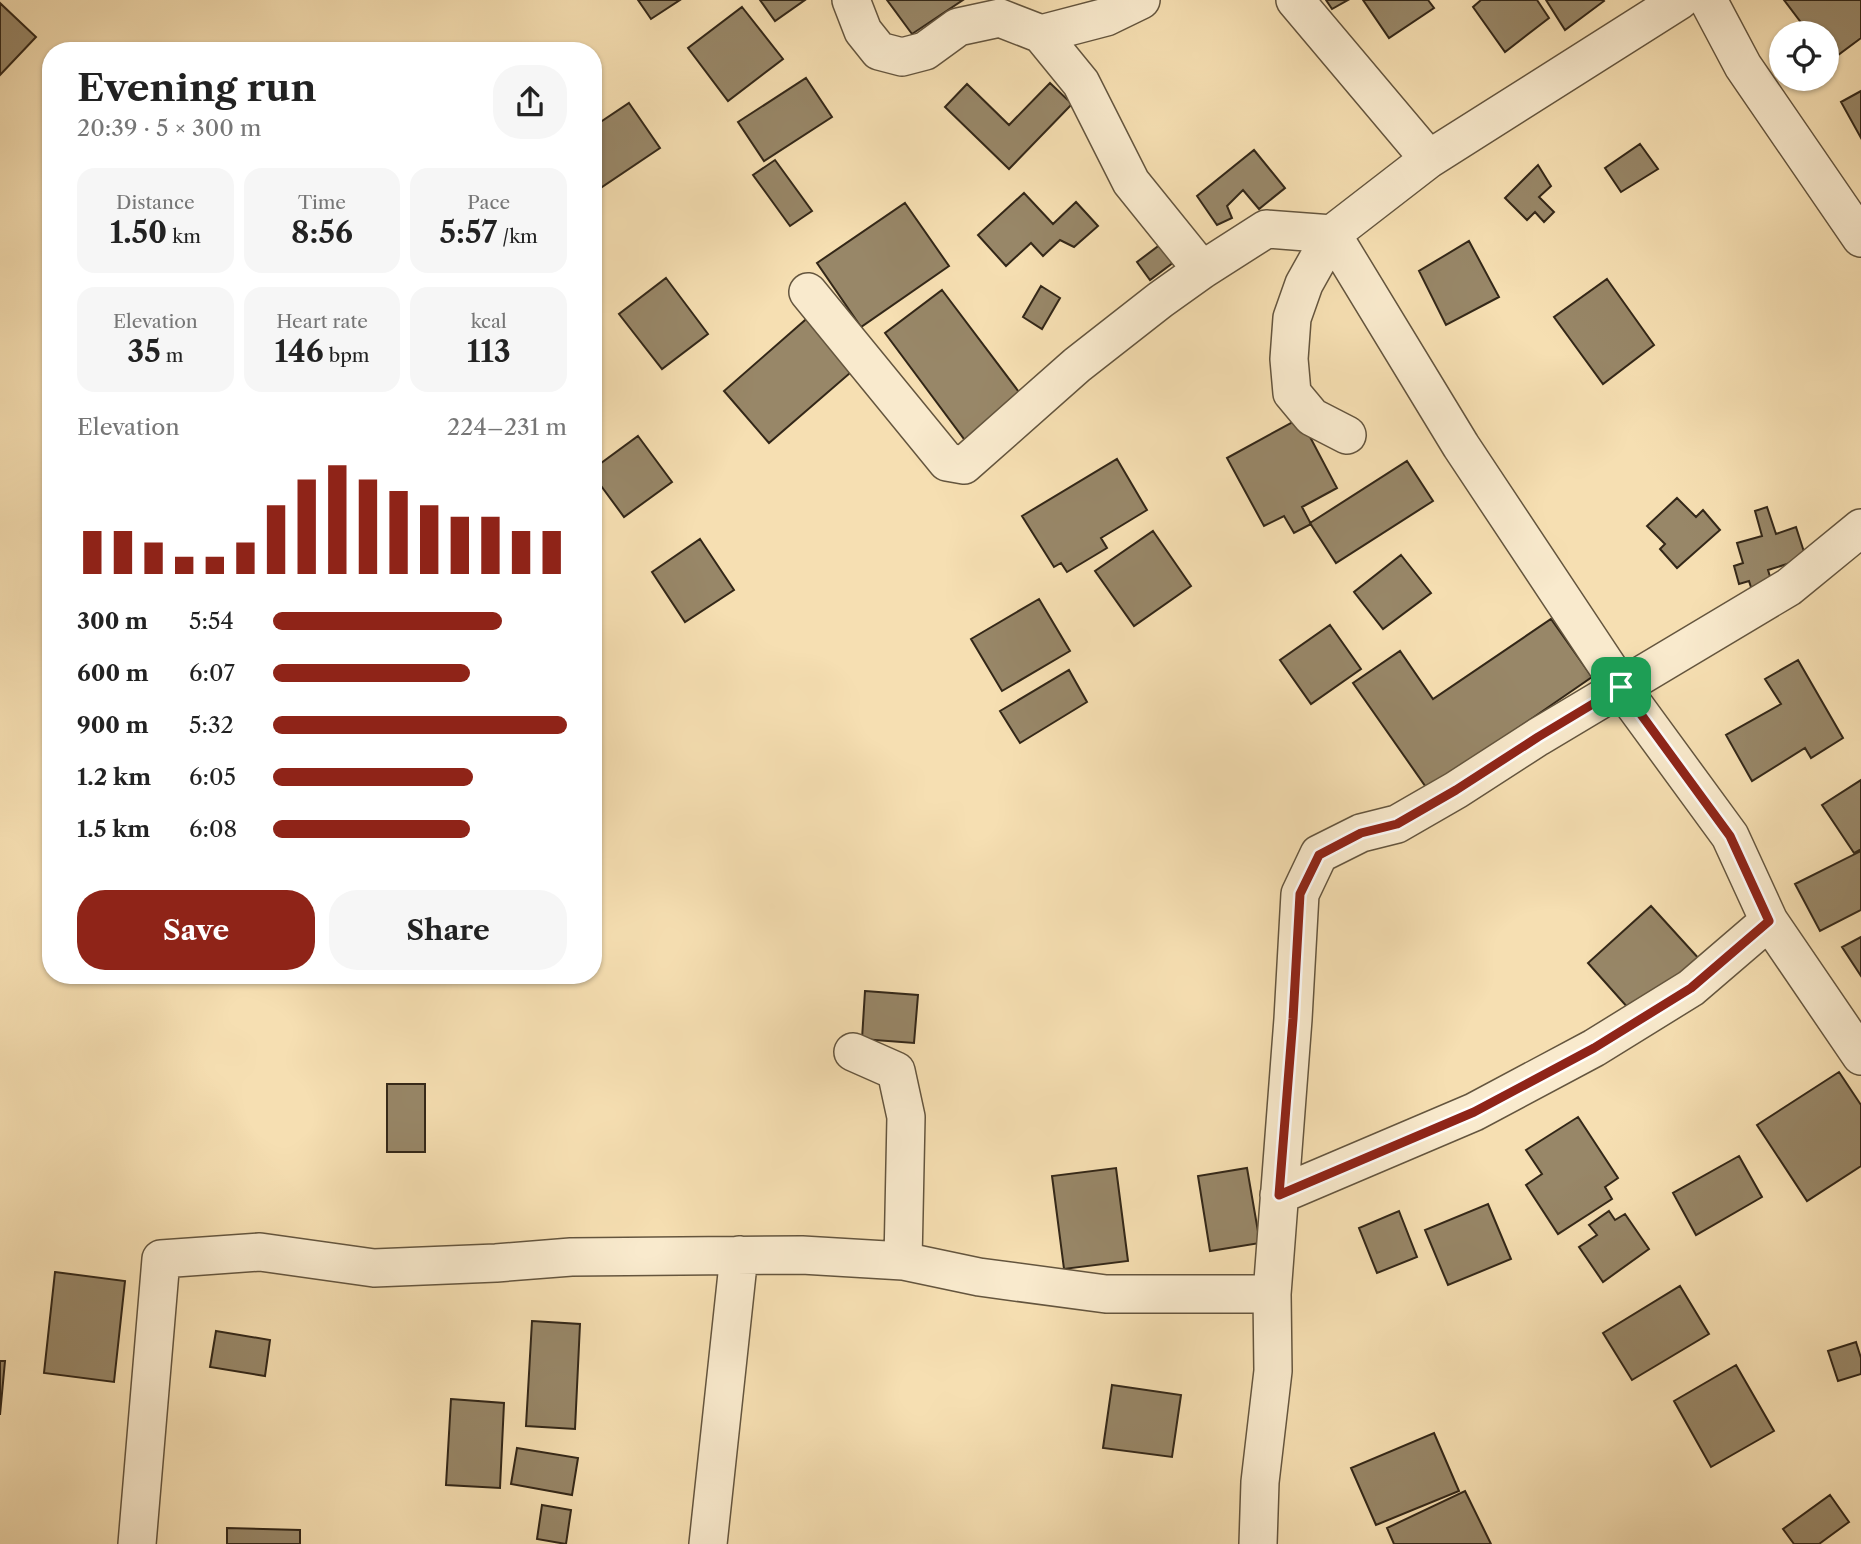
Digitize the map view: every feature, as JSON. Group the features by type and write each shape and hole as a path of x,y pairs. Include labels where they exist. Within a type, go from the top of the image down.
{"street":[{"path":"851,0 863,31 879,51 902,57 925,51 958,27 1000,19 1041,34 1081,83 1131,181 1202,270"},
{"path":"1041,34 1106,17 1141,0"},
{"path":"1295,0 1429,159"},
{"path":"1347,435 1312,417 1292,393 1289,359 1292,318 1304,284 1332,234 1429,159 1679,0"},
{"path":"1709,0 1743,65 1861,238"},
{"path":"808,292 947,462 964,466 1077,365 1160,300 1265,229 1332,234"},
{"path":"1332,234 1461,446 1621,687 1730,836 1769,921 1861,1056"},
{"path":"1258,1544 1260,1482 1273,1371 1272,1294 1300,894 1319,855 1361,833 1397,824 1456,790 1538,737 1789,587 1861,528"},
{"path":"1279,1195 1474,1112 1594,1048 1691,988 1769,921"},
{"path":"853,1052 896,1071 906,1117 903,1261"},
{"path":"136,1544 161,1259 260,1251 374,1268 571,1257 802,1255 903,1261 979,1277 1105,1294 1272,1294"},
{"path":"708,1544 739,1255"}],"building":[{"path":"638,0 680,0 651,19"},
{"path":"760,0 805,0 775,21"},
{"path":"887,0 963,0 912,34"},
{"path":"1326,0 1348,0 1332,9"},
{"path":"1363,0 1428,0 1434,8 1389,38"},
{"path":"1481,0 1537,0 1549,18 1505,52 1473,7"},
{"path":"1546,0 1603,0 1604,1 1565,30"},
{"path":"1784,0 1861,0 1861,38 1839,54 1839,21 1800,21"},
{"path":"0,3 36,37 0,75"},
{"path":"742,7 783,59 728,101 688,48"},
{"path":"806,78 832,117 764,161 738,122"},
{"path":"1050,83 1072,104 1009,169 945,107 967,84 1009,125"},
{"path":"1861,91 1861,138 1841,102"},
{"path":"629,103 660,148 602,187 602,121"},
{"path":"1640,144 1658,169 1621,192 1605,168"},
{"path":"1254,150 1285,188 1259,209 1243,190 1227,206 1232,218 1217,225 1197,196"},
{"path":"775,160 812,211 790,226 753,175"},
{"path":"1538,165 1551,186 1539,197 1554,212 1544,222 1535,212 1527,220 1505,198"},
{"path":"1024,193 1053,224 1076,202 1098,226 1074,247 1060,240 1043,256 1031,243 1006,266 978,235"},
{"path":"905,203 949,266 861,327 817,263"},
{"path":"1469,241 1499,297 1446,325 1419,271"},
{"path":"1161,244 1174,262 1150,280 1137,262"},
{"path":"666,278 708,334 662,369 619,314"},
{"path":"1607,279 1654,345 1603,384 1554,317"},
{"path":"1041,286 1060,298 1042,329 1023,317"},
{"path":"942,290 1028,404 970,447 885,333"},
{"path":"812,314 857,367 769,443 724,391"},
{"path":"1300,418 1337,488 1302,507 1311,524 1294,533 1284,516 1264,526 1227,458"},
{"path":"638,436 672,482 624,517 602,487 602,462"},
{"path":"1117,459 1147,510 1101,538 1107,548 1067,572 1061,563 1054,567 1022,516"},
{"path":"1407,461 1433,501 1336,563 1310,523"},
{"path":"1677,498 1696,517 1703,510 1720,530 1677,568 1660,549 1665,544 1647,526"},
{"path":"1767,507 1776,534 1796,527 1806,558 1768,570 1775,593 1755,600 1749,581 1739,584 1734,566 1743,563 1737,543 1762,536 1755,511"},
{"path":"1153,531 1191,586 1134,626 1095,571"},
{"path":"700,539 734,590 685,622 652,572"},
{"path":"1401,555 1431,593 1383,629 1354,592"},
{"path":"1039,599 1070,651 1002,691 971,639"},
{"path":"1551,619 1592,677 1428,790 1353,683 1400,651 1433,699"},
{"path":"1330,625 1361,669 1311,704 1280,660"},
{"path":"1798,660 1843,738 1811,758 1805,748 1752,781 1726,735 1781,704 1765,679"},
{"path":"1069,670 1087,702 1020,743 1000,711"},
{"path":"1861,780 1861,849 1854,853 1822,805"},
{"path":"1861,851 1861,910 1820,931 1795,884"},
{"path":"1651,906 1701,961 1637,1018 1588,963"},
{"path":"1861,937 1861,976 1842,947"},
{"path":"865,991 918,995 914,1043 862,1039"},
{"path":"1839,1072 1861,1105 1861,1166 1807,1201 1757,1125"},
{"path":"387,1084 425,1084 425,1152 387,1152"},
{"path":"1578,1117 1618,1178 1605,1187 1612,1199 1558,1234 1526,1185 1542,1174 1526,1150"},
{"path":"1739,1156 1762,1197 1696,1235 1673,1193"},
{"path":"1116,1168 1128,1261 1064,1269 1052,1176"},
{"path":"1247,1168 1260,1243 1210,1251 1198,1176"},
{"path":"1488,1204 1511,1259 1448,1285 1425,1230"},
{"path":"1399,1211 1417,1257 1377,1273 1359,1228"},
{"path":"1609,1211 1615,1220 1625,1214 1649,1249 1603,1282 1579,1247 1597,1235 1589,1225"},
{"path":"55,1272 125,1281 114,1382 44,1373"},
{"path":"1680,1286 1709,1334 1632,1380 1603,1333"},
{"path":"532,1321 580,1324 575,1429 526,1426"},
{"path":"216,1331 270,1340 265,1376 210,1367"},
{"path":"1856,1342 1861,1358 1861,1374 1838,1381 1828,1351"},
{"path":"0,1361 5,1361 0,1415"},
{"path":"1736,1365 1774,1431 1711,1467 1674,1401"},
{"path":"1112,1385 1181,1395 1172,1457 1103,1448"},
{"path":"451,1399 504,1403 500,1488 446,1485"},
{"path":"1434,1433 1459,1491 1376,1525 1351,1468"},
{"path":"517,1448 578,1458 572,1495 511,1484"},
{"path":"1465,1491 1491,1544 1394,1544 1387,1528"},
{"path":"1830,1495 1849,1522 1819,1544 1794,1544 1783,1529"},
{"path":"542,1505 571,1510 566,1544 537,1539"},
{"path":"227,1528 300,1530 300,1544 227,1544"}],"route":[{"path":"1621,687 1730,836 1769,921 1691,988 1594,1048 1474,1112 1279,1195 1300,894 1319,855 1361,833 1397,824 1621,687"}]}
